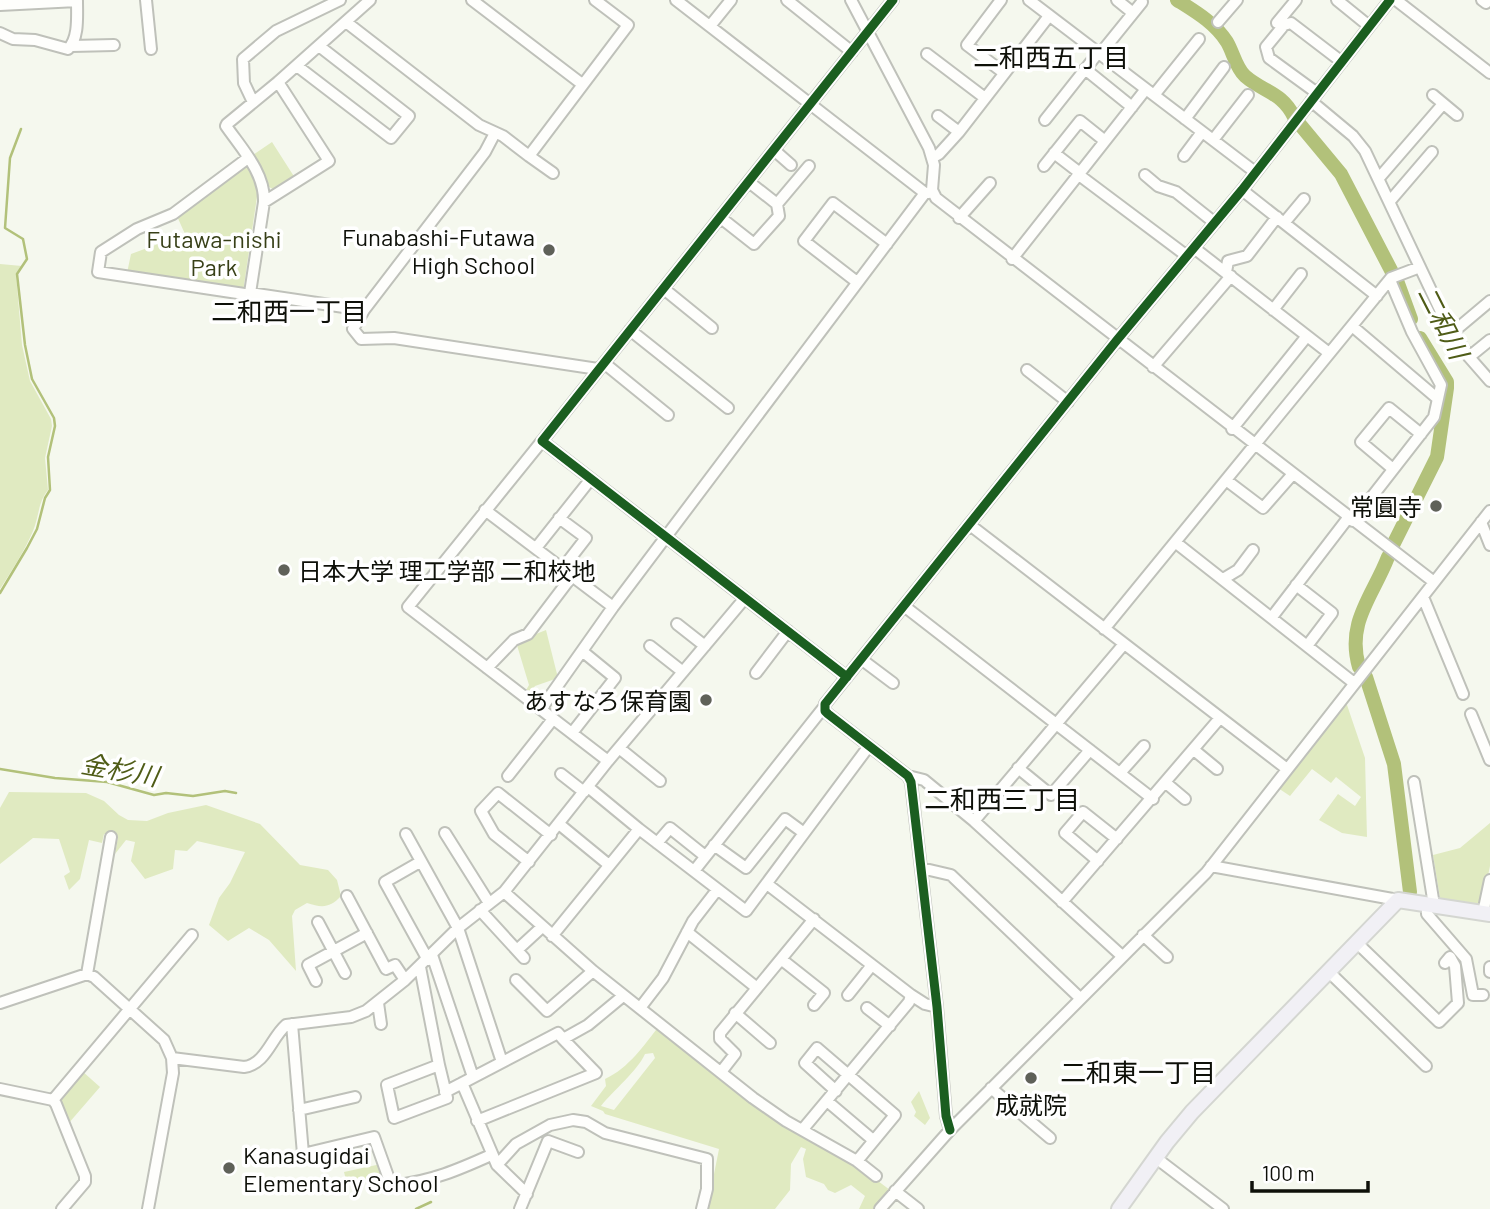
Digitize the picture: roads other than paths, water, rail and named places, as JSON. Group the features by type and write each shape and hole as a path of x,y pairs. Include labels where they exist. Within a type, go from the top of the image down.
{"main road":[{"path":"1119,1209 1192,1112 1398,900 1487,914"}],"street":[{"path":"146,0 151,50"},
{"path":"253,102 244,83 243,59 276,32 340,0"},
{"path":"251,295 249,289 264,202 262,181 226,126 370,0"},
{"path":"472,0 582,84"},
{"path":"529,156 628,25 595,0"},
{"path":"676,0 1434,582"},
{"path":"710,26 731,0"},
{"path":"787,0 852,52"},
{"path":"541,709 613,607 857,282 929,193 932,158 929,148 851,0"},
{"path":"608,761 408,607 722,218 893,0"},
{"path":"1001,0 967,46 1004,73"},
{"path":"1028,0 1255,172"},
{"path":"1117,0 1133,13"},
{"path":"1218,22 1237,0"},
{"path":"1277,23 1296,0"},
{"path":"1337,0 1369,26"},
{"path":"694,871 1117,340 1242,190 1390,0"},
{"path":"1396,0 1490,73"},
{"path":"1482,0 1486,3 1488,0"},
{"path":"0,5 77,1 76,30 72,46"},
{"path":"1045,120 1142,2"},
{"path":"932,158 959,132 1049,16"},
{"path":"346,22 479,125 495,132 553,173"},
{"path":"1342,62 1291,23 1284,25 1266,47 1269,58 1353,136 1379,178 1437,307 1469,357 1490,381"},
{"path":"0,33 13,39 35,40 62,49 72,46 114,45"},
{"path":"1013,259 1132,107 1150,92 1199,39"},
{"path":"297,66 391,138 409,116 319,46"},
{"path":"926,54 985,98"},
{"path":"1185,119 1224,67"},
{"path":"1085,69 1132,107"},
{"path":"264,202 329,162 278,82"},
{"path":"1213,140 1248,95"},
{"path":"1433,95 1457,115"},
{"path":"1379,178 1443,104"},
{"path":"938,116 959,132"},
{"path":"1044,166 1080,121 1105,141"},
{"path":"495,132 485,152 364,310 353,329 361,339 394,338 601,366 668,415"},
{"path":"1184,156 1202,132"},
{"path":"774,150 792,165"},
{"path":"1390,201 1432,152"},
{"path":"1054,153 1079,174 1191,252 1228,274 1329,354"},
{"path":"248,158 173,214 137,229 101,251 98,272 364,310"},
{"path":"777,204 809,166"},
{"path":"1145,175 1158,186 1176,192 1215,223"},
{"path":"722,218 754,244 779,216 777,204 749,182"},
{"path":"959,218 990,183"},
{"path":"1242,190 1377,296"},
{"path":"1153,367 1228,274 1228,261 1247,256 1304,199"},
{"path":"857,282 804,241 834,203 887,244"},
{"path":"1104,629 1377,296 1393,278 1420,267"},
{"path":"1273,310 1301,274"},
{"path":"1272,617 1434,417 1441,385 1412,332 1393,278"},
{"path":"664,289 712,328"},
{"path":"1452,333 1490,301"},
{"path":"1352,327 1438,399"},
{"path":"630,330 728,408"},
{"path":"1232,429 1307,336"},
{"path":"1469,357 1490,340"},
{"path":"1027,370 1068,402"},
{"path":"1393,469 1361,442 1389,408 1421,434"},
{"path":"542,441 847,677"},
{"path":"1226,480 1264,508 1292,475"},
{"path":"536,548 590,480"},
{"path":"485,510 613,607"},
{"path":"880,1209 950,1129 1211,866 1490,511"},
{"path":"487,668 514,640 528,634 586,538 559,518"},
{"path":"1481,522 1490,545"},
{"path":"970,525 1287,769"},
{"path":"1175,542 1354,683"},
{"path":"1223,579 1238,570 1253,550"},
{"path":"1296,585 1332,613 1307,646"},
{"path":"1423,597 1463,694"},
{"path":"172,1058 253,1066 283,1027 351,1017 378,1003 458,928 504,892 608,761 745,598"},
{"path":"904,606 1153,799"},
{"path":"677,624 705,646"},
{"path":"756,673 788,631"},
{"path":"974,821 1124,644"},
{"path":"650,646 683,673"},
{"path":"572,733 615,678 582,651"},
{"path":"861,659 893,683"},
{"path":"824,707 828,714 908,776 924,780 974,821 1122,956"},
{"path":"1471,714 1490,760"},
{"path":"1062,902 1220,718"},
{"path":"509,776 553,719"},
{"path":"561,774 639,829 746,911 869,746"},
{"path":"1120,774 1144,746"},
{"path":"619,748 660,781"},
{"path":"1018,768 1051,795 1090,750"},
{"path":"1194,750 1217,769"},
{"path":"908,776 911,782 937,1007 946,1116 950,1129"},
{"path":"1414,782 1431,905 1427,914 1466,959 1473,995 1483,996"},
{"path":"1166,783 1185,799"},
{"path":"529,862 494,834 481,811 498,793 551,835"},
{"path":"1098,861 1065,833 1083,812 1117,839"},
{"path":"714,845 746,868 785,819 804,833"},
{"path":"559,824 609,864"},
{"path":"657,843 670,828 705,856"},
{"path":"552,936 639,829"},
{"path":"445,833 484,907 521,954 542,927"},
{"path":"405,834 458,928 502,1062"},
{"path":"87,974 111,837"},
{"path":"420,862 385,882 426,960 468,1080 477,1121 494,1160 527,1194"},
{"path":"1211,866 1398,900"},
{"path":"921,868 951,875 1080,998"},
{"path":"1487,914 1490,880"},
{"path":"767,884 911,995 925,1004 937,1007"},
{"path":"640,1007 663,978 687,932 717,890"},
{"path":"504,892 623,996 753,1098 786,1121 857,1161 876,1176"},
{"path":"347,896 386,969 396,965 405,980"},
{"path":"721,1072 735,1054 719,1037 735,1013 814,919"},
{"path":"318,922 345,973"},
{"path":"687,932 757,988"},
{"path":"316,981 308,965 367,933"},
{"path":"53,1100 192,935"},
{"path":"1143,935 1167,957"},
{"path":"1357,943 1439,1022 1458,1003 1455,966 1450,957 1445,963"},
{"path":"781,959 824,993 814,1005"},
{"path":"426,960 439,1065 447,1098 394,1118 387,1085 439,1065"},
{"path":"848,995 872,965"},
{"path":"1490,967 1490,972"},
{"path":"516,980 547,1012 593,971"},
{"path":"1329,972 1426,1066"},
{"path":"0,1003 87,974 131,1008 164,1040 172,1058 173,1073 148,1209"},
{"path":"803,1129 890,1026 909,1002 911,995"},
{"path":"563,1038 587,1025 623,996"},
{"path":"378,1003 382,1024"},
{"path":"867,1008 890,1026"},
{"path":"735,1013 770,1043"},
{"path":"292,1024 303,1154 374,1137 389,1179 395,1185 421,1183 494,1160 513,1145 546,1126 573,1120 586,1122 606,1133 707,1159 707,1189 702,1209"},
{"path":"446,1092 558,1033 596,1073 477,1121"},
{"path":"836,1091 806,1063 817,1048 895,1115 857,1161"},
{"path":"991,1088 1050,1138"},
{"path":"0,1089 53,1100"},
{"path":"299,1110 355,1097"},
{"path":"53,1100 85,1176 85,1182 62,1209"},
{"path":"827,1101 873,1140"},
{"path":"520,1209 548,1141 578,1152"},
{"path":"1156,1157 1223,1209"},
{"path":"895,1191 918,1209"}],"waterway":[{"name":"二和川","path":"1177,0 1217,29 1227,42 1242,73 1284,102 1294,117"},
{"name":"二和川","path":"1297,121 1341,174 1393,274"},
{"path":"0,593 37,529 45,498 50,490 48,457 55,426 54,418 32,379 25,345 17,274 27,259 23,239 5,228 10,158 21,129"},
{"name":"二和川","path":"1396,278 1411,319"},
{"name":"二和川","path":"1393,545 1437,457 1447,388 1447,382 1420,338"},
{"name":"二和川","path":"1359,667 1356,651 1359,623 1388,557"},
{"name":"二和川","path":"1366,677 1394,764 1410,892"},
{"name":"金杉川","path":"0,769 55,778 107,782 154,795 166,793 193,796 225,791 236,793"},
{"path":"416,1209 431,1202"}],"place":[{"name":"Funabashi-Futawa High School","path":"549,250"},
{"name":"常圓寺","path":"1436,506"},
{"name":"日本大学 理工学部 二和校地","path":"284,570"},
{"name":"あすなろ保育園","path":"706,700"},
{"name":"成就院","path":"1031,1078"},
{"name":"Kanasugidai Elementary School","path":"229,1168"}],"district":[{"name":"二和西五丁目","path":"1051,56"},
{"name":"二和西一丁目","path":"289,310"},
{"name":"二和西三丁目","path":"1002,798"},
{"name":"二和東一丁目","path":"1138,1071"}],"park label":[{"name":"Futawa-nishi Park","path":"214,252"}]}
